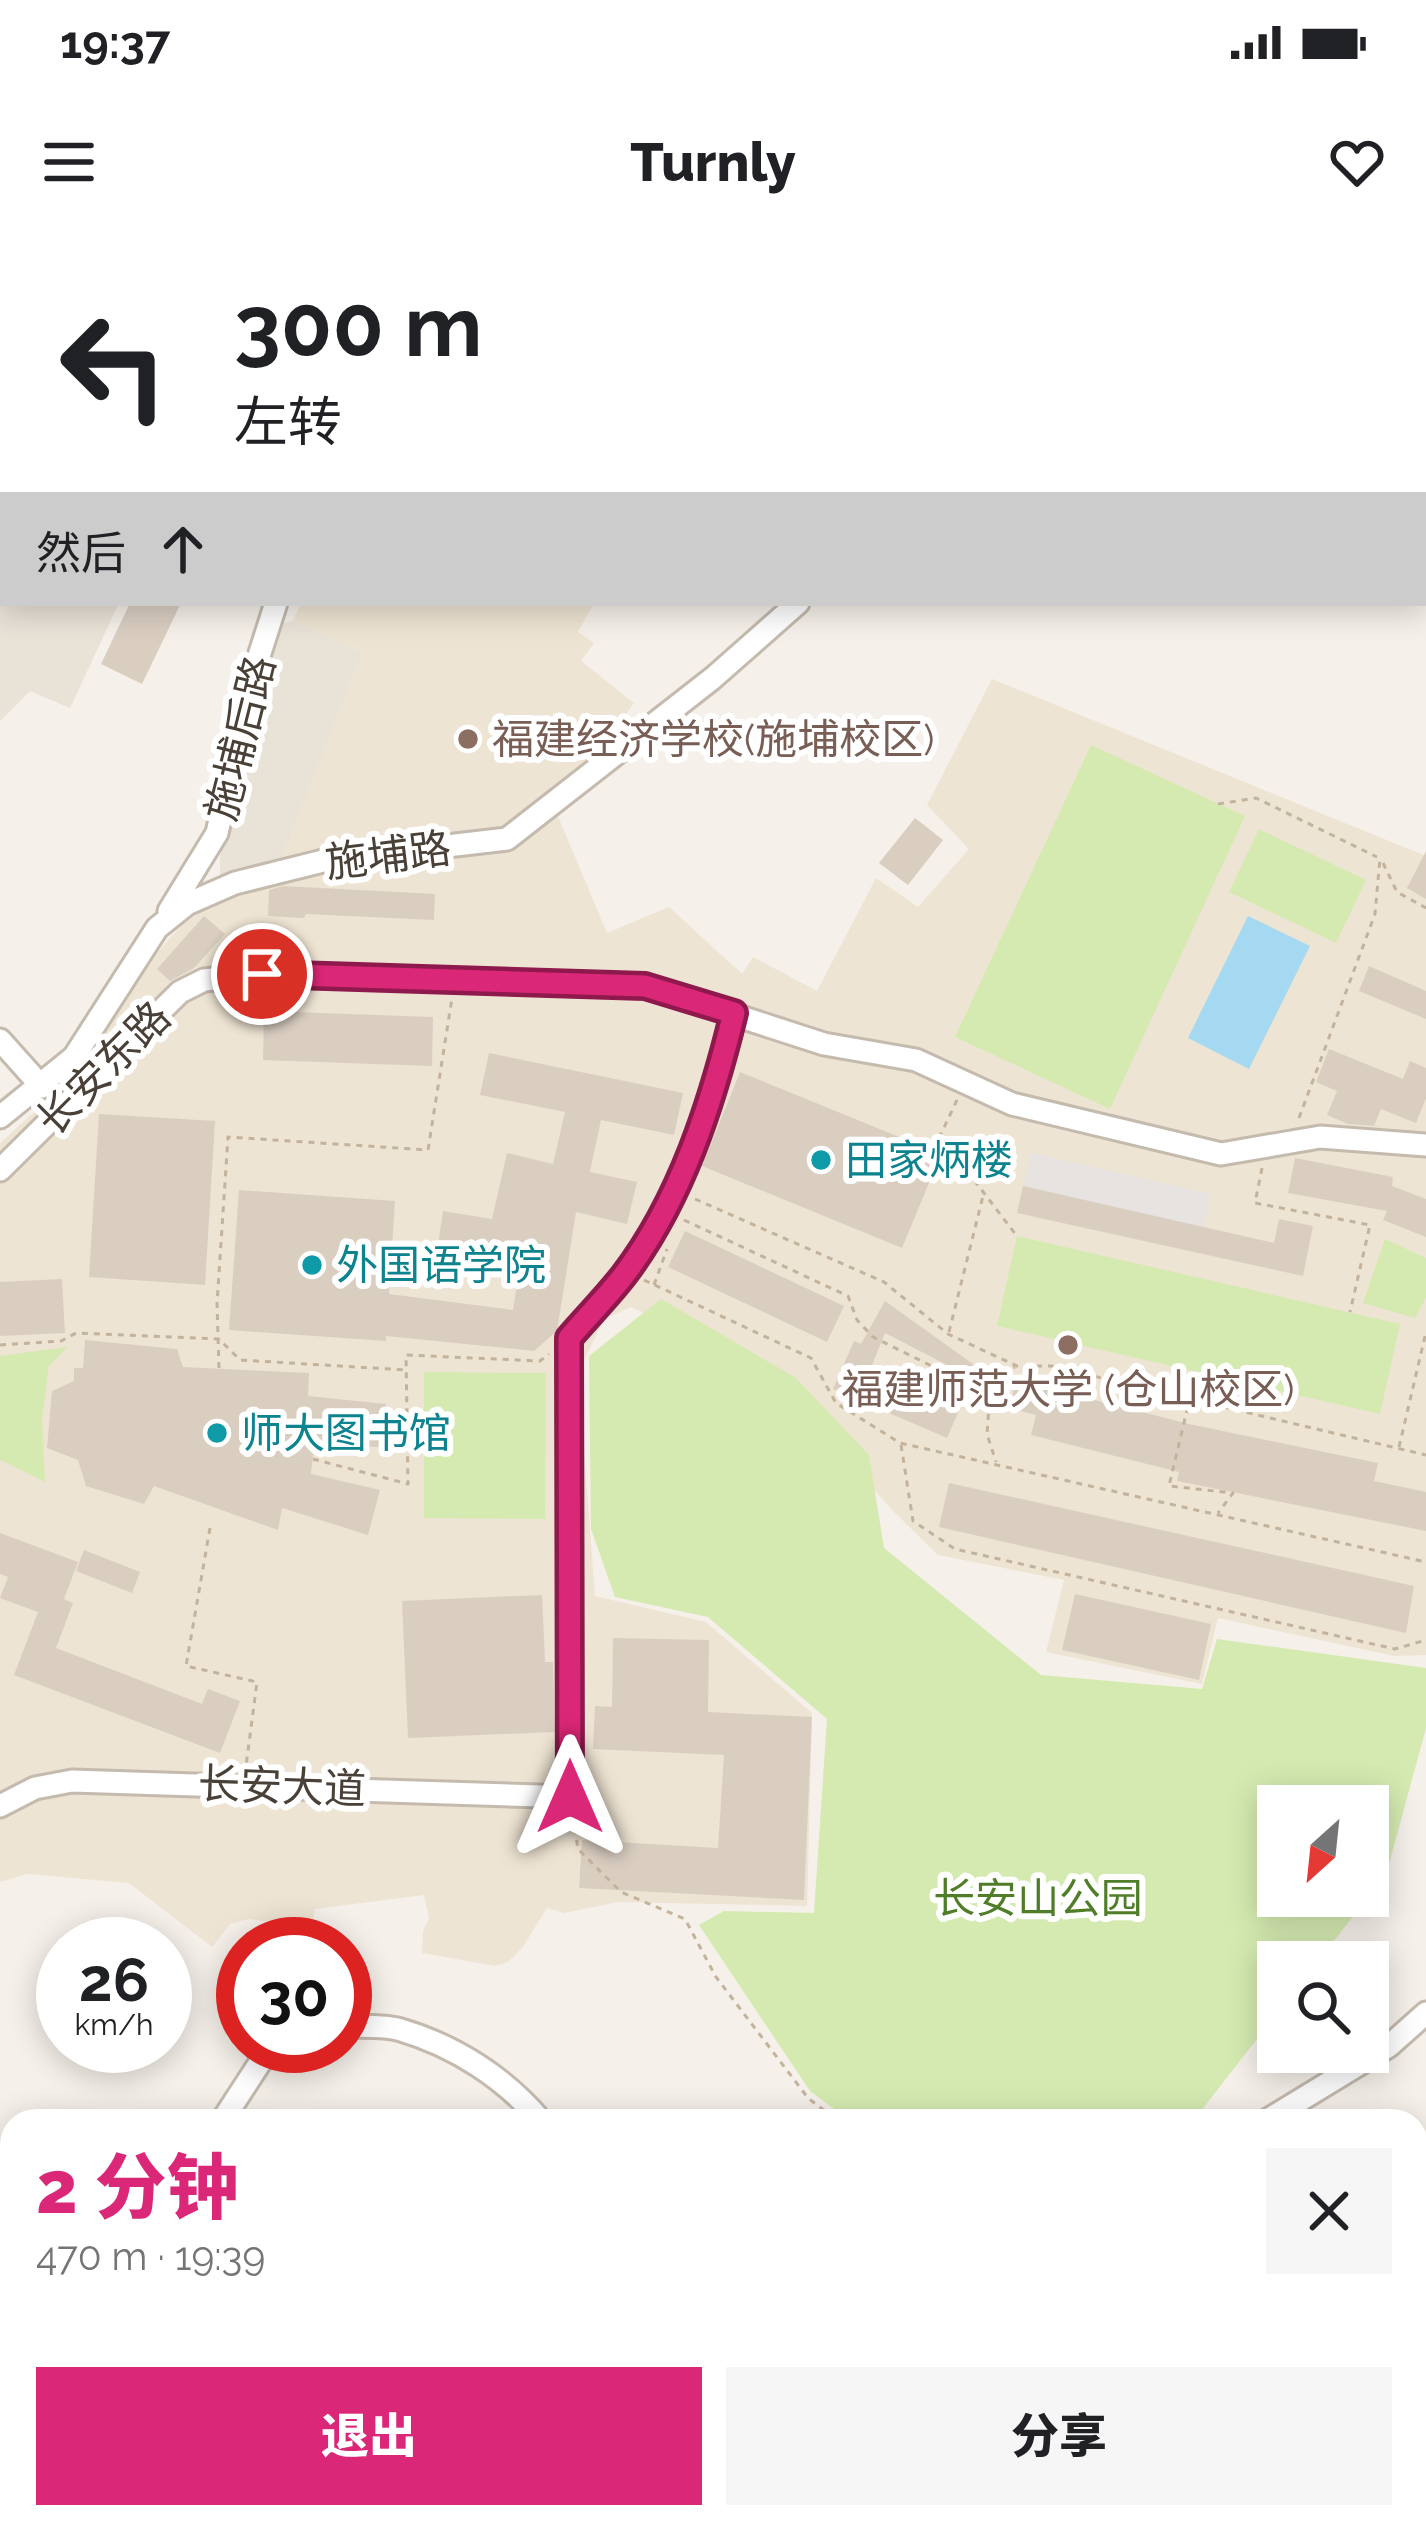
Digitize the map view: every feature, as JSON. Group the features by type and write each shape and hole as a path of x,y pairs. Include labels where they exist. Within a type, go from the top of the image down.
{"street":[{"name":"施埔后路","path":"157,928 218,833 255,664 275,606"},
{"name":"施埔路","path":"0,1117 74,1057 157,928 188,904 248,878 348,856 507,839 713,678 795,606"},
{"name":"长安东路","path":"0,1170 180,992 221,977 262,974 645,986 824,1044 916,1060 1012,1104 1222,1154 1320,1137 1426,1145"},
{"path":"570,1797 569,1338 626,1273 675,1190 721,1064 734,1013"},
{"path":"0,1040 42,1087"},
{"name":"长安大道","path":"0,1806 35,1788 72,1781 570,1797"},
{"path":"1286,2109 1389,2046 1426,2013"},
{"path":"372,2028 398,2029 469,2058 531,2109"},
{"path":"230,2109 254,2073"}],"path":[{"path":"1218,804 1256,798 1380,858 1397,892 1426,908"},
{"path":"1289,1144 1376,914 1380,858"},
{"path":"219,1368 217,1304 228,1137 428,1150 455,978"},
{"path":"965,1082 940,1136 1017,1236"},
{"path":"1265,1149 1255,1203 1370,1225 1350,1312"},
{"path":"675,1190 884,1282 948,1334 1017,1366"},
{"path":"948,1334 984,1195"},
{"path":"679,1217 848,1296 857,1320 873,1337 968,1384 1017,1366 1051,1366 1426,1456"},
{"path":"654,1285 670,1240"},
{"path":"626,1273 811,1358 836,1403 900,1443 1426,1562"},
{"path":"1398,1449 1426,1332"},
{"path":"0,1345 61,1341 76,1333 219,1340 240,1360 406,1370"},
{"path":"313,1459 408,1484 406,1355 540,1361 569,1338"},
{"path":"1196,1372 1169,1486 1233,1493 1217,1514"},
{"path":"991,1376 987,1434 996,1462"},
{"path":"900,1443 913,1521 955,1549 1395,1648 1426,1640"},
{"path":"210,1528 186,1666 257,1682 243,1784"},
{"path":"570,1797 578,1849 621,1892 685,1919 716,1977 808,2098 822,2109"}],"shaded area":[{"path":"0,606 118,606 70,708 30,691 0,721"},
{"name":"福建经济学校(施埔校区)","path":"300,606 592,606 578,632 594,643 581,661 634,703 582,775 513,832 278,867 362,652 293,621"},
{"path":"293,621 363,652 278,867 220,876 220,849 255,742 247,730 260,672 279,624"},
{"name":"福建师范大学 (仓山校区)","path":"992,679 1426,856 1426,1655 1394,1656 1218,1618 1202,1684 1046,1652 1064,1580 938,1555 765,1372 631,1307 604,1319 578,1373 595,1596 706,1622 812,1713 807,1906 618,1902 564,1913 547,1908 522,1948 508,1962 495,1966 422,1953 429,1918 424,1895 315,1909 314,1917 216,1917 212,1947 192,1932 192,1917 173,1917 129,1883 27,1874 0,1882 0,1143 83,1068 149,962 181,926 219,898 346,864 510,850 557,814 607,933 669,907 742,974 753,957 817,991 876,878 918,907 969,849 927,805"},
{"path":"1031,1153 1210,1194 1203,1228 1023,1186"}],"green space":[{"path":"1091,745 1245,816 1110,1109 955,1037"},
{"path":"1259,829 1366,880 1336,943 1229,892"},
{"path":"1017,1236 1400,1324 1380,1414 997,1326"},
{"path":"1385,1239 1426,1258 1426,1298 1415,1318 1363,1303"},
{"name":"长安山公园","path":"661,1299 796,1378 869,1455 884,1548 1041,1675 1202,1689 1217,1639 1426,1668 1426,1728 1389,1864 1389,1785 1257,1785 1257,1917 1353,1917 1334,1941 1257,1941 1257,2039 1202,2109 834,2109 810,2091 699,1925 724,1911 814,1913 827,1719 708,1617 615,1597 591,1529 589,1356"},
{"path":"67,1347 49,1366 42,1418 45,1482 0,1460 0,1356"},
{"path":"424,1372 546,1373 545,1519 424,1518"}],"water":[{"path":"1248,916 1310,946 1249,1069 1188,1038"}],"building":[{"path":"129,606 180,606 142,684 101,664"},
{"path":"915,818 943,840 908,885 879,863"},
{"path":"1426,851 1426,899 1407,888"},
{"path":"283,886 435,894 434,920 268,916 269,890"},
{"path":"204,916 225,934 194,968 170,981 157,969"},
{"path":"1369,966 1426,991 1426,1019 1359,991"},
{"path":"264,1011 433,1017 432,1066 263,1060"},
{"path":"1329,1049 1403,1079 1410,1061 1426,1068 1426,1098 1416,1123 1381,1109 1374,1126 1348,1124 1327,1115 1337,1091 1316,1082"},
{"path":"489,1053 683,1093 674,1135 601,1120 590,1172 637,1182 627,1224 576,1212 557,1331 534,1351 386,1336 386,1341 229,1330 239,1190 395,1201 389,1294 513,1310 521,1257 438,1245 443,1211 492,1219 507,1153 553,1164 565,1112 480,1095"},
{"name":"田家炳楼","path":"740,1072 941,1154 902,1248 702,1166"},
{"path":"99,1114 215,1121 205,1285 89,1277"},
{"path":"1295,1158 1393,1177 1392,1186 1426,1199 1426,1237 1383,1220 1387,1211 1288,1193"},
{"path":"1023,1186 1274,1243 1279,1219 1313,1226 1303,1276 1017,1213"},
{"path":"685,1231 844,1306 827,1342 668,1267"},
{"path":"62,1279 65,1333 0,1336 0,1282"},
{"path":"885,1301 973,1364 961,1389 967,1392 947,1438 833,1389 854,1341 861,1344","holes":["885,1333 949,1366 935,1398 870,1370"]},
{"name":"师大图书馆","path":"85,1340 177,1349 183,1367 309,1373 308,1396 386,1404 384,1447 314,1446 311,1474 380,1490 368,1535 282,1508 278,1530 154,1486 144,1504 86,1486 78,1460 47,1448 52,1391 74,1381 74,1368 83,1368"},
{"path":"1016,1380 1189,1424 1378,1463 1374,1481 1426,1492 1426,1531 1177,1481 1179,1472 1031,1435 1036,1415 1009,1408"},
{"path":"949,1483 1414,1586 1406,1633 939,1527"},
{"path":"0,1533 78,1562 64,1599 73,1603 56,1648 202,1704 208,1689 240,1701 220,1753 14,1675 38,1612 0,1598 8,1577 0,1574"},
{"path":"84,1550 140,1572 132,1593 76,1571"},
{"path":"1075,1594 1211,1624 1199,1680 1062,1650"},
{"path":"542,1595 545,1662 553,1662 555,1732 408,1738 402,1601"},
{"path":"613,1638 709,1640 708,1712 812,1717 804,1900 579,1888 582,1840 718,1848 724,1755 593,1749 595,1706 612,1707"}],"place":[{"name":"福建经济学校(施埔校区)","path":"468,739"},
{"name":"田家炳楼","path":"821,1160"},
{"name":"外国语学院","path":"312,1265"},
{"name":"福建师范大学 (仓山校区)","path":"1068,1345"},
{"name":"师大图书馆","path":"217,1433"}],"route":[{"path":"262,974 645,986 734,1013 721,1064 675,1190 626,1273 569,1338 570,1797"}]}
